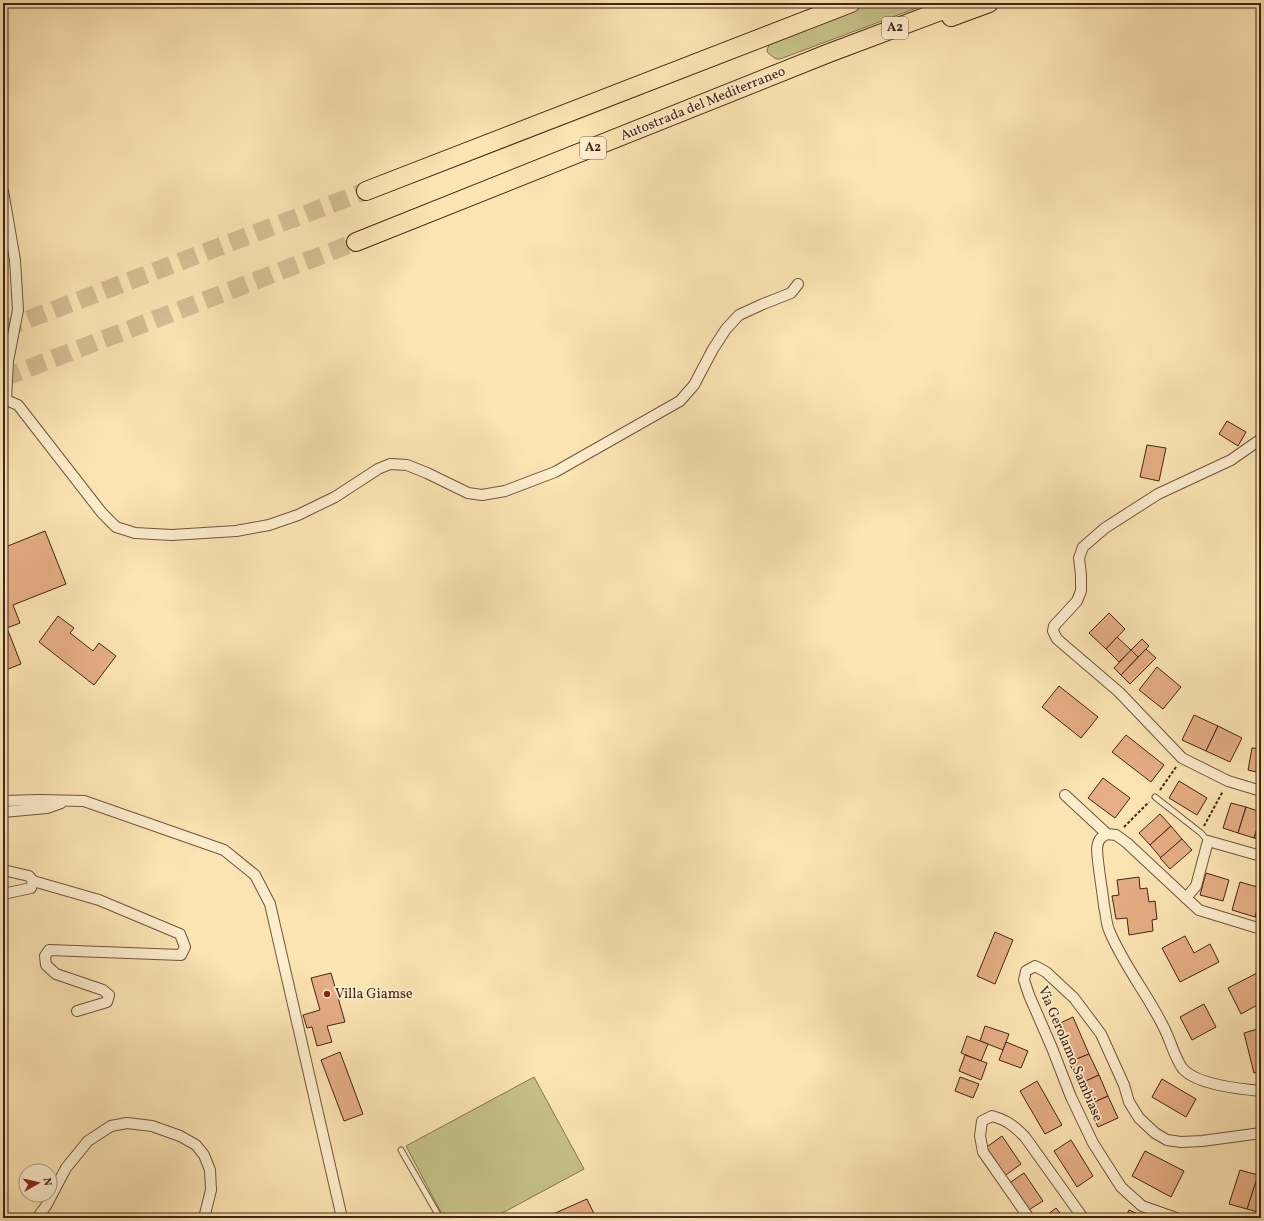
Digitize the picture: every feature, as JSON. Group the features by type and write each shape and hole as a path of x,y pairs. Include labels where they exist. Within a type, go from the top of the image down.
{"highway":[{"path":"462,154 503,128 800,12 818,3"},
{"path":"366,191 851,3"},
{"name":"Autostrada del Mediterraneo","path":"356,242 829,53 962,3"},
{"path":"829,53 897,36 989,3"}],"street":[{"path":"3,191 15,260 18,310 8,360 5,401 18,405 102,513 116,527 135,533 172,535 236,531 269,525 335,497 378,469 390,464 407,466 427,472 468,493 482,495 505,491 555,472 680,401 694,385 713,349 726,329 739,315 791,293 798,284"},
{"path":"1261,439 1231,460 1158,494 1105,528 1083,547 1079,558 1082,591 1077,601 1054,626 1053,631 1057,639 1119,692 1182,758 1228,781 1261,791"},
{"path":"1065,795 1107,834 1116,836 1127,843 1198,910 1261,929"},
{"path":"3,812 47,808 70,800"},
{"path":"3,801 84,801 224,850 255,875 270,904 342,1218"},
{"path":"1107,834 1101,837 1098,841 1097,849 1108,928 1119,952 1137,979 1166,1031 1174,1052 1184,1069 1198,1078 1234,1088 1261,1091"},
{"path":"1186,898 1196,886 1208,841 1261,856"},
{"path":"3,870 29,876 33,881 99,900 180,934 184,940 185,947 181,955 49,950 45,956 46,965 56,974 103,990 109,995 107,1002 77,1011"},
{"path":"3,894 31,888 33,881"},
{"name":"Via Gerolamo Sambiase","path":"1176,1218 1142,1206 1120,1187 1093,1143 1071,1097 1029,995 1024,980 1026,971 1035,966 1046,972 1074,998 1101,1034 1124,1085 1129,1102 1139,1118 1155,1133 1167,1140 1180,1142 1202,1141 1261,1133"},
{"path":"1029,1218 983,1152 980,1136 982,1121 992,1116 1004,1119 1025,1137 1083,1218"},
{"path":"37,1218 46,1206 66,1168 88,1141 111,1126 127,1123 152,1126 180,1136 196,1145 204,1156 210,1170 211,1190 204,1218"}],"lane":[{"path":"1155,797 1201,833 1208,841"},
{"path":"401,1150 440,1218"}],"path":[{"path":"1201,833 1228,781"}],"shaded area":[{"path":"865,3 930,3 780,59 776,59 768,53 767,51 770,40"},
{"path":"534,1077 584,1169 493,1218 444,1218 406,1146"}],"building":[{"path":"1227,421 1246,432 1238,446 1219,434"},
{"path":"1147,445 1166,448 1159,481 1140,477"},
{"path":"45,531 66,584 13,605 20,623 7,628 21,664 3,671 3,548"},
{"path":"1109,613 1125,629 1106,649 1089,633"},
{"path":"58,616 74,628 70,633 93,651 99,643 116,656 94,685 39,642"},
{"path":"1117,637 1131,650 1119,662 1106,649"},
{"path":"1142,639 1149,646 1138,657 1131,650"},
{"path":"1146,649 1156,658 1130,684 1121,675"},
{"path":"1131,650 1138,657 1121,675 1114,668"},
{"path":"1157,667 1181,687 1163,709 1139,690"},
{"path":"1059,686 1098,717 1081,738 1042,707"},
{"path":"1194,715 1218,726 1206,751 1182,740"},
{"path":"1218,726 1242,738 1230,762 1206,751"},
{"path":"1126,735 1164,765 1151,782 1112,752"},
{"path":"1252,748 1261,749 1261,773 1248,770"},
{"path":"1103,778 1130,798 1115,818 1088,798"},
{"path":"1179,781 1207,798 1197,815 1169,798"},
{"path":"1231,803 1246,807 1238,833 1223,828"},
{"path":"1246,807 1261,812 1261,817 1254,838 1238,833"},
{"path":"1160,814 1171,826 1150,845 1139,833"},
{"path":"1261,817 1261,840 1254,838"},
{"path":"1171,826 1182,839 1161,858 1150,845"},
{"path":"1182,839 1192,850 1170,869 1160,858"},
{"path":"1206,873 1229,880 1223,901 1200,895"},
{"path":"1139,877 1140,889 1147,888 1149,902 1155,901 1157,919 1152,920 1153,931 1129,935 1127,918 1116,919 1112,896 1119,895 1117,880"},
{"path":"1240,882 1261,888 1261,897 1255,917 1232,910"},
{"path":"1261,897 1261,918 1255,917"},
{"path":"995,932 1013,940 995,984 977,976"},
{"path":"1185,936 1194,953 1210,944 1219,962 1180,982 1162,948"},
{"path":"1261,971 1261,1003 1241,1014 1228,988"},
{"name":"Villa Giamse","path":"331,973 345,1022 327,1026 332,1042 317,1046 312,1027 307,1028 303,1015 320,1010 311,978"},
{"path":"1204,1004 1216,1027 1192,1040 1180,1017"},
{"path":"1073,1017 1089,1054 1072,1061 1056,1025"},
{"path":"985,1026 1009,1034 1003,1050 980,1041"},
{"path":"1261,1028 1261,1071 1254,1073 1244,1033"},
{"path":"967,1036 988,1044 981,1061 961,1053"},
{"path":"1006,1042 1028,1051 1021,1068 999,1060"},
{"path":"340,1052 363,1114 344,1121 321,1060"},
{"path":"1089,1054 1099,1075 1079,1084 1069,1062"},
{"path":"965,1055 987,1063 981,1080 959,1071"},
{"path":"1099,1075 1108,1096 1088,1105 1079,1084"},
{"path":"960,1077 979,1084 973,1098 955,1091"},
{"path":"1162,1079 1196,1099 1186,1117 1152,1097"},
{"path":"1037,1081 1062,1125 1045,1134 1020,1091"},
{"path":"1108,1096 1118,1118 1098,1127 1088,1105"},
{"path":"1002,1136 1021,1164 1003,1177 984,1149"},
{"path":"1071,1140 1093,1176 1077,1187 1054,1151"},
{"path":"1145,1151 1184,1171 1171,1197 1132,1176"},
{"path":"1261,1167 1261,1213 1247,1209"},
{"path":"1240,1170 1258,1175 1247,1209 1229,1204"},
{"path":"1024,1173 1043,1201 1027,1211 1008,1184"},
{"path":"587,1199 596,1218 544,1218"},
{"path":"1056,1208 1064,1218 1043,1218"},
{"path":"1129,1210 1147,1218 1125,1218"}],"tunnel":[{"path":"3,329 366,191"},
{"path":"3,378 356,242"}],"place":[{"name":"Villa Giamse","path":"327,994"}]}
